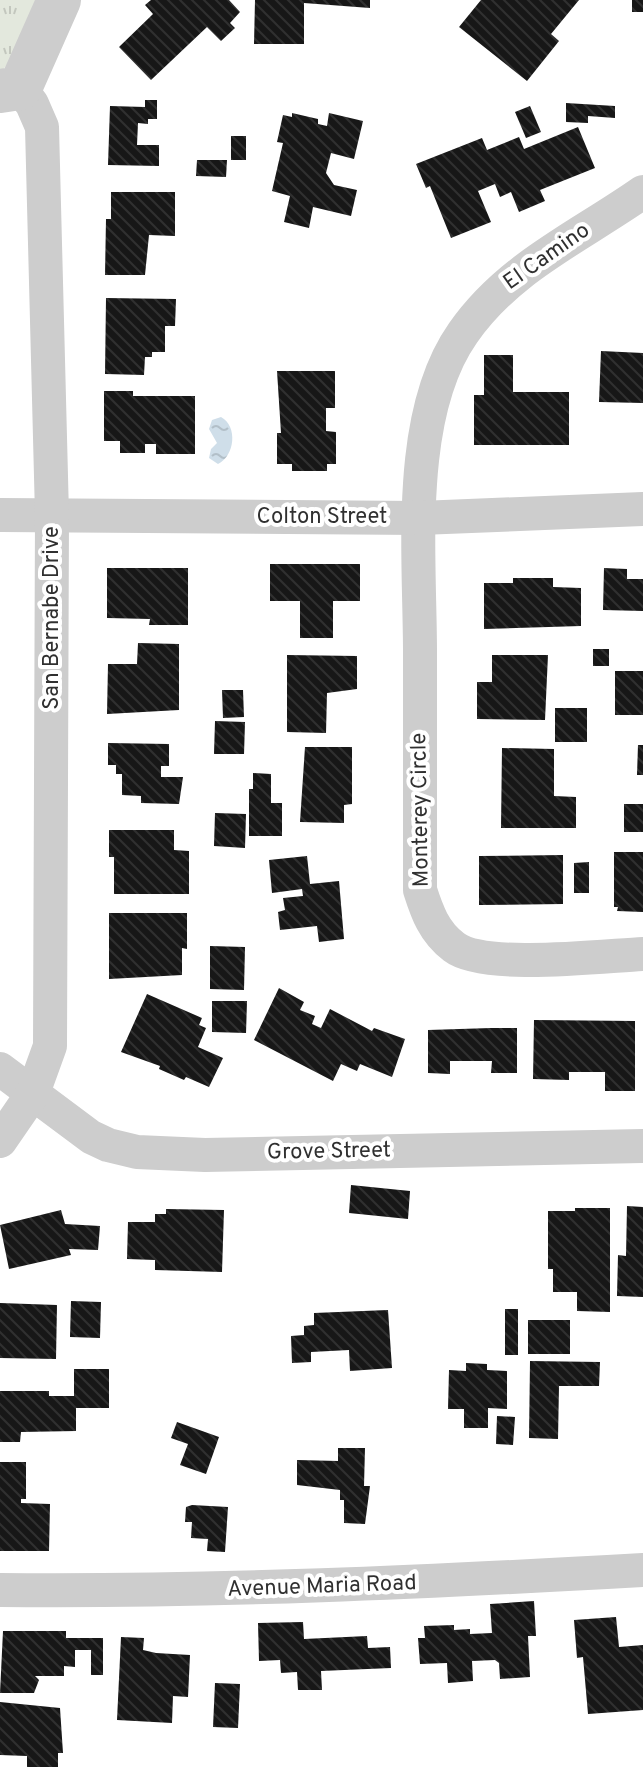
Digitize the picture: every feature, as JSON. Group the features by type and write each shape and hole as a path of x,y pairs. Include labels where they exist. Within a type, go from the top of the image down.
{"street":[{"path":"10,89 59,0"},
{"name":"San Bernabe Drive","path":"0,1141 33,1093 50,1046 52,515 42,127 32,104 10,89"},
{"name":"El Camino","path":"420,518 425,444 438,382 462,334 495,293 530,264 643,192"},
{"name":"Colton Street","path":"0,515 420,518 643,509"},
{"name":"Monterey Circle","path":"420,518 420,890 428,916 456,949 474,957 498,960 643,954"},
{"name":"Grove Street","path":"0,1069 91,1137 137,1152 205,1155 643,1146"},
{"name":"Avenue Maria Road","path":"0,1590 170,1592 443,1582 643,1570"}],"green space":[{"path":"0,0 38,0 12,61 0,72"}],"water":[{"path":"221,417 230,427 232,441 228,455 218,464 209,458 211,449 217,443 209,429 212,420"}],"building":[{"path":"151,0 229,0 240,12 230,23 235,28 221,41 207,27 151,80 119,47 153,14 145,5"},
{"path":"255,0 370,0 370,8 304,3 304,44 254,44"},
{"path":"481,0 579,0 551,34 559,41 527,81 459,27"},
{"path":"632,0 643,0 643,12 632,12"},
{"path":"145,100 157,100 157,119 148,119 148,124 138,123 137,145 159,145 159,166 108,165 110,106 145,107"},
{"path":"566,103 615,106 615,118 588,116 588,123 566,122"},
{"path":"530,106 541,132 526,138 515,112"},
{"path":"292,113 318,119 318,124 327,126 329,113 363,121 354,159 331,153 326,173 334,185 357,190 351,216 313,207 309,228 284,222 290,196 272,191 283,143 277,142 283,115 292,117"},
{"path":"578,127 595,168 540,190 545,201 519,212 511,192 500,197 495,184 478,191 491,222 451,238 430,186 426,188 416,164 482,138 487,150 519,137 524,149"},
{"path":"231,136 246,136 246,160 231,160"},
{"path":"197,160 227,160 226,177 196,176"},
{"path":"111,192 175,192 175,236 149,235 145,275 105,275 106,219 111,219"},
{"path":"106,298 176,299 175,326 165,326 165,352 152,352 152,357 145,357 144,375 105,374"},
{"path":"601,351 643,353 643,403 599,402"},
{"path":"484,355 513,355 513,392 569,392 569,445 474,445 474,395 484,395"},
{"path":"277,371 335,371 335,408 326,408 326,431 336,432 336,464 327,464 327,471 292,471 292,464 277,464 277,433 281,433"},
{"path":"104,391 133,391 133,396 195,396 195,454 156,454 156,444 145,444 145,453 120,453 120,441 104,441"},
{"path":"270,564 360,564 360,601 333,601 333,638 300,638 300,601 270,601"},
{"path":"107,568 188,568 188,625 149,625 150,619 107,618"},
{"path":"604,568 627,569 627,579 643,579 643,611 603,610"},
{"path":"513,578 553,578 553,587 581,588 581,626 484,629 484,583 513,583"},
{"path":"138,643 179,644 179,710 107,714 108,664 137,664"},
{"path":"593,649 609,649 609,666 593,666"},
{"path":"287,655 357,656 357,689 327,693 326,733 287,732"},
{"path":"492,655 548,655 545,720 477,719 477,682 492,682"},
{"path":"615,671 643,671 643,715 615,715"},
{"path":"222,690 243,690 244,717 223,718"},
{"path":"555,708 587,708 587,742 555,742"},
{"path":"215,721 245,722 244,754 214,754"},
{"path":"108,743 169,744 169,766 161,766 161,777 183,777 179,804 141,803 141,796 122,795 122,774 116,774 116,765 108,765"},
{"path":"638,745 643,745 643,775 637,775"},
{"path":"305,747 352,747 352,804 344,805 344,823 300,822"},
{"path":"502,748 554,749 554,796 576,797 576,828 501,828"},
{"path":"253,773 271,774 271,803 282,803 282,836 249,836 249,789 253,789"},
{"path":"624,804 643,804 643,832 624,832"},
{"path":"215,813 246,814 245,848 214,846"},
{"path":"109,830 174,830 174,850 189,851 189,894 114,894 114,857 109,857"},
{"path":"614,852 643,852 643,912 617,911 618,907 614,907"},
{"path":"563,855 563,904 479,905 479,856"},
{"path":"307,856 310,884 339,881 344,939 319,942 317,926 280,930 278,912 285,910 283,898 303,896 302,889 272,893 269,860"},
{"path":"589,862 589,893 574,893 574,863"},
{"path":"109,913 187,913 187,949 182,948 182,975 109,979"},
{"path":"210,946 245,947 244,990 210,989"},
{"path":"279,988 304,1002 300,1010 315,1016 312,1024 321,1028 330,1009 372,1031 374,1028 405,1039 392,1077 360,1064 357,1071 341,1064 333,1081 254,1040"},
{"path":"147,994 202,1018 199,1025 206,1028 198,1047 223,1058 209,1087 186,1077 184,1080 159,1069 160,1066 121,1052"},
{"path":"212,1001 247,1001 246,1033 212,1032"},
{"path":"534,1020 635,1021 635,1091 605,1091 605,1072 569,1072 569,1080 533,1079"},
{"path":"517,1028 517,1073 491,1073 492,1061 450,1061 450,1074 428,1073 428,1030"},
{"path":"351,1185 410,1191 408,1219 349,1213"},
{"path":"627,1206 643,1207 643,1297 617,1296 618,1255 626,1256"},
{"path":"575,1208 610,1208 610,1312 577,1311 577,1292 553,1292 553,1269 548,1269 548,1211 575,1211"},
{"path":"166,1209 224,1210 222,1272 155,1270 155,1260 127,1259 128,1222 155,1222 155,1214 166,1214"},
{"path":"61,1210 65,1224 100,1226 98,1250 69,1249 71,1255 9,1269 0,1225"},
{"path":"71,1301 101,1302 100,1338 70,1337"},
{"path":"0,1303 57,1305 56,1359 0,1358"},
{"path":"505,1309 518,1309 518,1355 505,1355"},
{"path":"388,1310 392,1368 350,1371 349,1350 311,1352 311,1362 292,1363 291,1336 304,1335 304,1326 314,1325 314,1313"},
{"path":"528,1320 570,1320 570,1354 528,1354"},
{"path":"530,1361 600,1362 599,1386 559,1386 558,1439 529,1438"},
{"path":"466,1363 487,1364 487,1370 507,1371 507,1409 488,1408 488,1428 464,1428 464,1409 448,1409 449,1370 466,1371"},
{"path":"74,1369 109,1369 109,1408 76,1408 76,1431 21,1432 20,1442 0,1442 0,1391 49,1391 49,1396 74,1396"},
{"path":"497,1416 515,1417 513,1445 496,1444"},
{"path":"177,1422 219,1437 206,1474 180,1465 188,1444 171,1438"},
{"path":"338,1448 365,1448 364,1486 370,1486 365,1524 344,1523 344,1500 340,1500 340,1490 297,1485 297,1460 338,1461"},
{"path":"0,1462 26,1462 26,1499 21,1499 21,1503 50,1504 49,1551 0,1551"},
{"path":"186,1507 228,1507 225,1552 207,1551 208,1539 191,1538 192,1522 185,1522"},
{"path":"534,1601 536,1636 528,1636 530,1677 500,1679 499,1663 495,1660 472,1661 473,1681 448,1683 447,1663 420,1664 418,1638 425,1638 424,1626 454,1625 454,1630 470,1629 470,1634 492,1633 490,1604"},
{"path":"616,1617 619,1647 643,1645 643,1710 588,1714 583,1657 577,1658 574,1620"},
{"path":"303,1622 304,1639 367,1636 368,1648 390,1647 391,1668 321,1671 322,1690 298,1690 297,1672 281,1673 280,1660 259,1661 258,1623"},
{"path":"3,1631 66,1631 66,1638 103,1638 103,1675 91,1675 91,1650 75,1650 75,1667 64,1666 64,1676 35,1676 39,1680 34,1693 0,1693"},
{"path":"121,1637 144,1638 143,1650 190,1655 188,1697 173,1696 172,1723 117,1720"},
{"path":"215,1683 240,1684 238,1728 213,1727"},
{"path":"0,1702 60,1708 63,1753 58,1753 58,1767 27,1767 27,1756 0,1755"}]}
